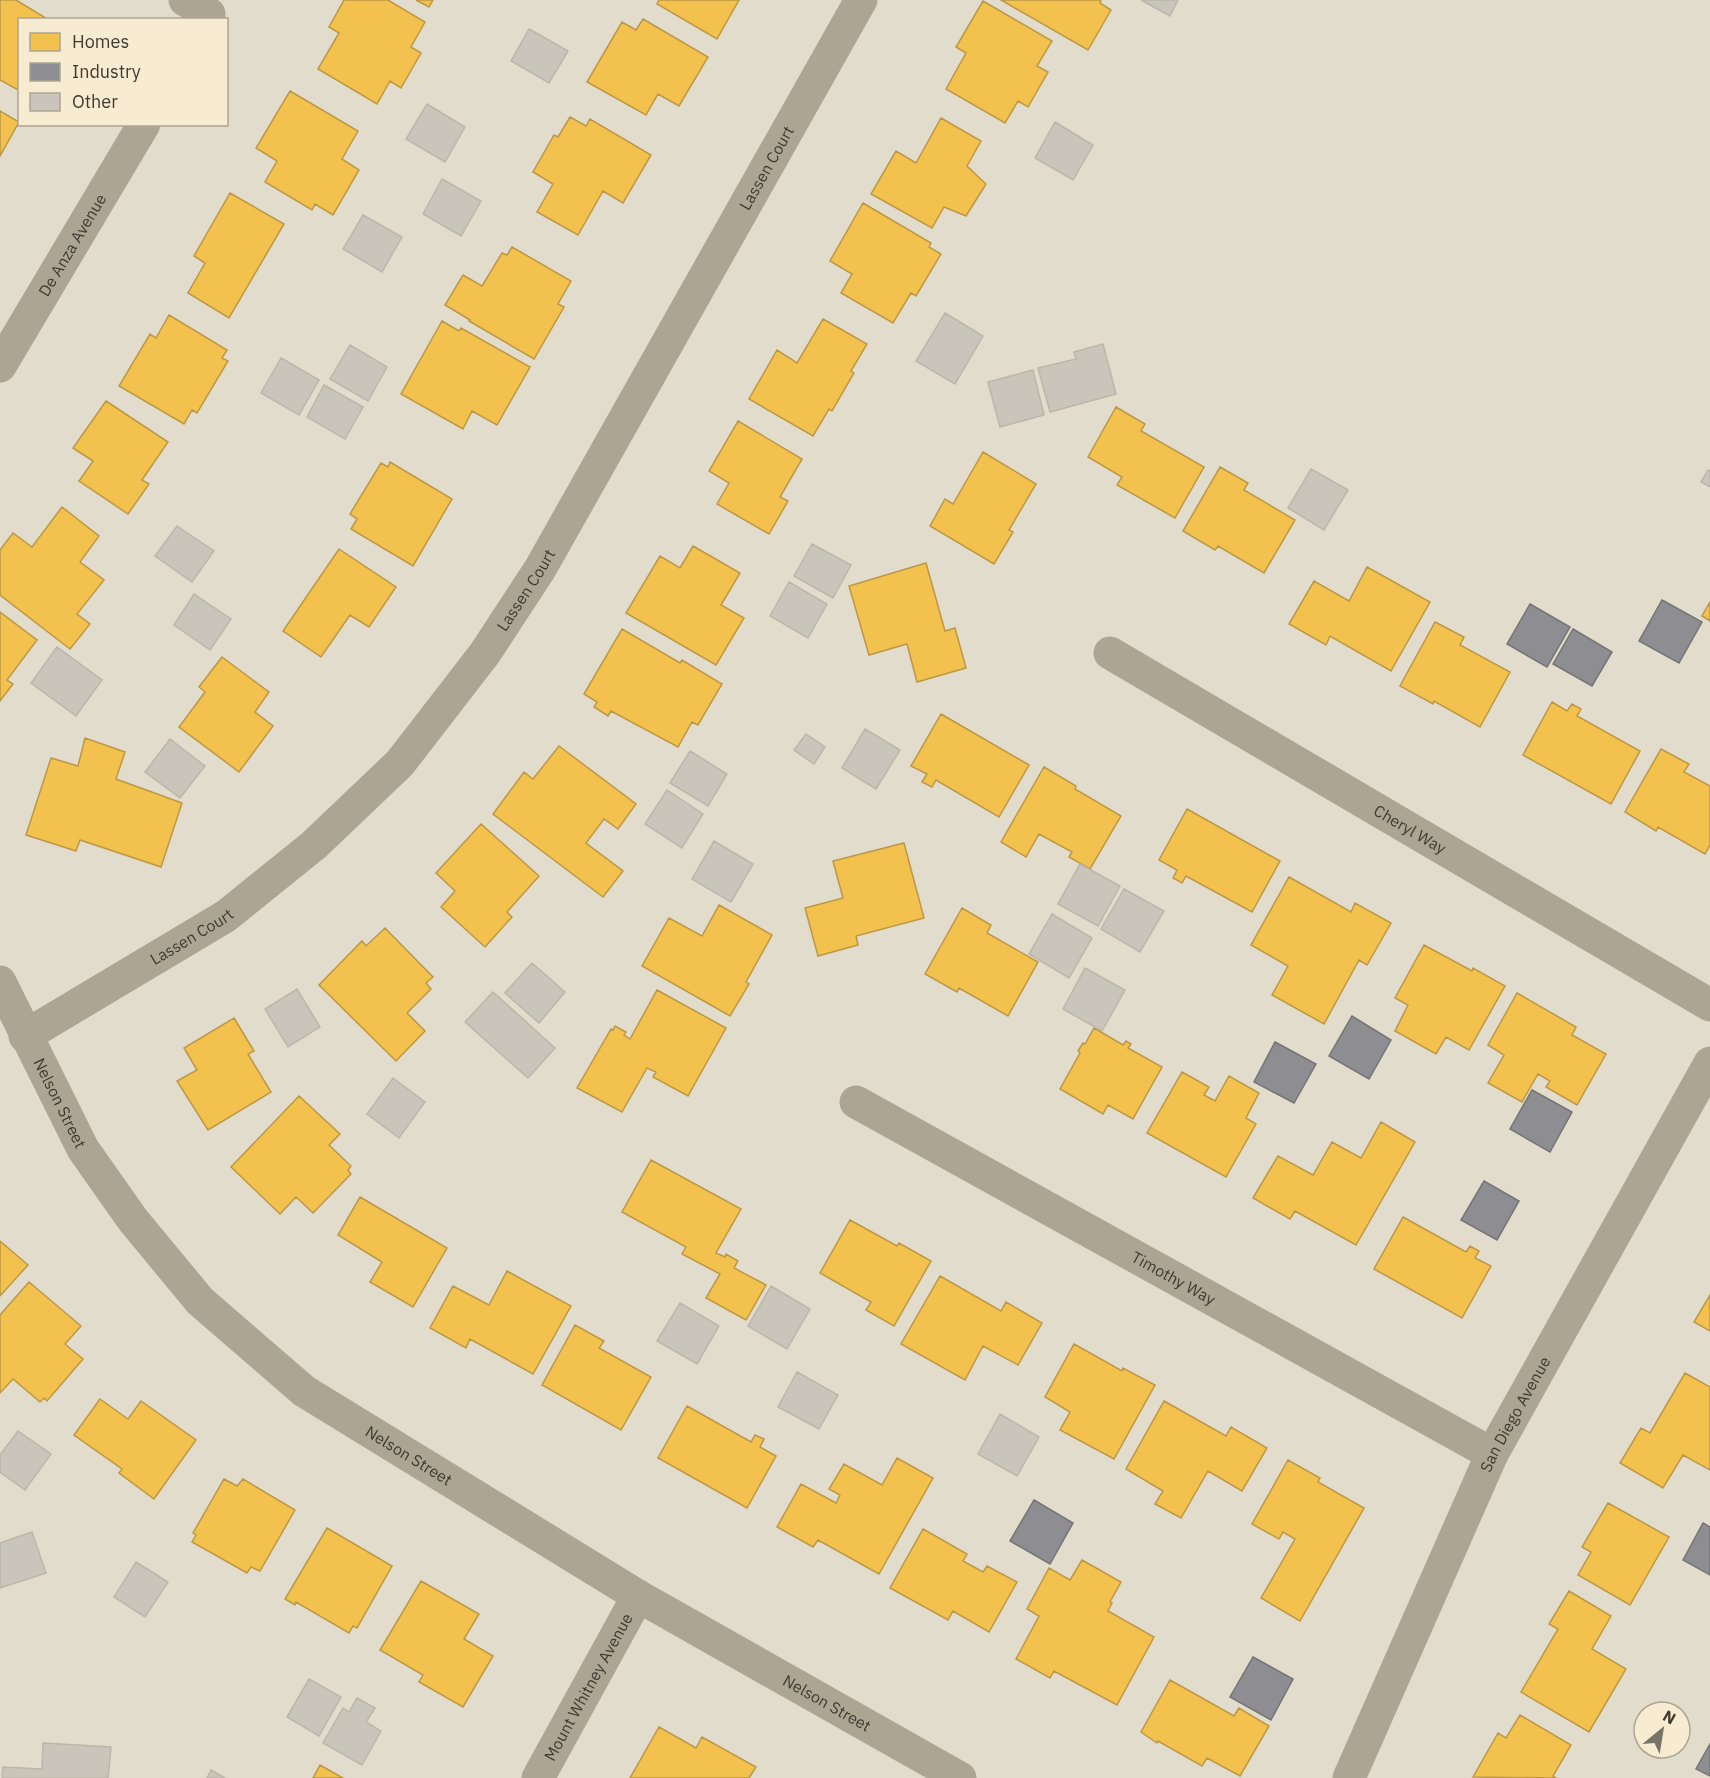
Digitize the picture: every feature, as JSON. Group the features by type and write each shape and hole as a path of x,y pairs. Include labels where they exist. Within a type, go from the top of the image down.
{"street":[{"name":"Lassen Court","path":"25,1036 226,916 314,845 400,763 485,653 540,569 861,0"},
{"name":"De Anza Avenue","path":"0,366 143,126"},
{"name":"Cheryl Way","path":"1110,653 1710,1005"},
{"name":"Nelson Street","path":"0,982 82,1149 133,1220 200,1301 304,1391 638,1596 960,1778"},
{"name":"San Diego Avenue","path":"1348,1778 1492,1454 1710,1063"},
{"name":"Timothy Way","path":"856,1102 1492,1454"},
{"name":"Mount Whitney Avenue","path":"538,1778 638,1596"}],"building: Homes":[{"path":"0,0 16,0 46,18 18,18 18,90 0,80"},
{"path":"344,0 388,0 425,22 411,47 421,53 401,88 390,81 377,104 318,69 339,33 329,27"},
{"path":"416,0 433,0 429,7"},
{"path":"659,0 739,0 717,39 657,4"},
{"path":"1001,0 1101,0 1100,3 1111,10 1088,50"},
{"path":"983,1 1052,41 1037,66 1048,72 1028,107 1018,101 1005,123 946,89 966,53 956,47"},
{"path":"643,19 708,57 679,106 658,94 646,115 587,82 622,22 636,30"},
{"path":"290,91 358,131 342,159 359,170 333,215 315,204 312,210 265,182 277,161 256,148"},
{"path":"0,111 18,121 18,124 0,156"},
{"path":"570,117 586,126 590,119 651,155 623,203 603,191 578,235 537,212 553,184 533,172 554,135 558,137"},
{"path":"941,118 981,141 967,166 986,184 966,216 944,207 932,228 871,194 896,151 916,163"},
{"path":"230,193 284,224 229,318 188,293 205,263 194,256"},
{"path":"863,203 931,243 929,247 941,254 916,296 911,293 893,323 841,293 852,274 830,261"},
{"path":"512,247 571,281 558,304 564,307 534,359 445,305 463,275 482,286 502,253 507,255"},
{"path":"169,315 227,350 222,358 228,361 197,413 192,410 184,424 119,386 150,334 156,338"},
{"path":"823,319 867,344 851,371 854,373 832,411 829,409 813,436 749,399 777,350 797,363"},
{"path":"442,321 459,331 461,328 530,367 497,425 472,411 463,429 401,394"},
{"path":"106,401 168,442 142,480 149,484 128,514 79,481 93,461 73,448"},
{"path":"1116,407 1145,424 1141,431 1204,467 1175,518 1117,485 1122,477 1088,457"},
{"path":"738,421 802,459 780,497 788,501 769,534 717,504 729,483 709,471"},
{"path":"983,452 1036,484 1009,530 1013,532 994,564 930,526 945,499 953,504"},
{"path":"390,462 452,499 413,566 351,529 357,519 350,514 381,463 388,467"},
{"path":"1220,467 1248,483 1244,490 1295,520 1264,573 1218,546 1215,550 1183,531"},
{"path":"62,507 99,536 80,562 104,580 77,614 90,624 70,649 0,595 0,550 13,533 32,547"},
{"path":"693,546 740,573 721,605 744,618 716,665 626,613 660,556 680,568"},
{"path":"339,549 396,587 369,627 350,615 321,657 283,631"},
{"path":"926,563 945,631 955,628 966,668 917,682 907,644 869,655 849,586"},
{"path":"1367,567 1430,602 1391,671 1330,636 1326,645 1289,624 1314,581 1349,601"},
{"path":"1710,602 1710,621 1702,616"},
{"path":"0,612 37,640 7,680 13,684 0,701"},
{"path":"1435,622 1464,637 1460,645 1510,672 1480,727 1434,701 1433,704 1400,686"},
{"path":"622,629 680,663 682,660 722,684 698,725 692,722 678,747 611,711 608,716 594,707 597,702 584,694"},
{"path":"222,657 269,692 255,712 273,726 239,772 179,727 205,692 199,687"},
{"path":"1552,702 1567,711 1572,704 1581,709 1577,716 1640,751 1611,804 1523,755"},
{"path":"941,714 1029,765 999,817 936,780 932,787 922,782 927,774 911,766"},
{"path":"85,738 125,752 116,779 182,803 161,867 80,840 76,851 26,835 51,758 78,766"},
{"path":"559,746 636,804 618,829 604,819 586,843 623,871 603,897 493,814 524,772 533,779"},
{"path":"1661,749 1689,764 1684,772 1710,786 1710,845 1705,854 1658,827 1656,831 1625,812"},
{"path":"1044,767 1076,786 1075,789 1121,816 1090,869 1069,857 1072,852 1039,834 1026,857 1001,842"},
{"path":"1187,809 1280,861 1252,912 1186,876 1182,883 1173,878 1177,870 1159,860"},
{"path":"481,824 539,876 507,912 512,917 485,947 441,907 455,891 436,873"},
{"path":"904,843 924,918 856,936 858,945 818,956 805,908 843,898 833,861"},
{"path":"1289,877 1351,912 1355,903 1391,923 1367,965 1359,960 1324,1024 1272,995 1288,966 1251,945"},
{"path":"719,905 772,935 746,982 749,984 730,1016 642,966 669,918 702,936"},
{"path":"962,908 991,925 987,933 1038,962 1008,1016 959,988 957,992 925,974"},
{"path":"385,928 433,977 426,983 431,989 407,1013 425,1031 396,1061 319,985 362,941 366,946"},
{"path":"1424,945 1505,986 1469,1050 1446,1037 1436,1054 1395,1031 1408,1005 1395,998"},
{"path":"657,990 726,1028 688,1096 653,1077 656,1072 647,1068 622,1112 577,1088 611,1029 613,1030 615,1026 626,1032 624,1035 630,1039"},
{"path":"1517,993 1576,1027 1572,1035 1606,1054 1577,1105 1546,1087 1550,1081 1538,1074 1522,1102 1488,1083 1504,1055 1488,1045"},
{"path":"234,1018 254,1051 248,1054 271,1092 208,1130 177,1081 197,1070 184,1048"},
{"path":"1094,1028 1123,1045 1126,1041 1131,1044 1128,1048 1162,1067 1133,1119 1108,1105 1103,1114 1060,1089 1080,1053 1078,1051"},
{"path":"1182,1072 1209,1087 1204,1095 1215,1101 1229,1076 1259,1093 1246,1118 1256,1124 1226,1177 1147,1133"},
{"path":"299,1096 340,1134 329,1145 351,1166 348,1170 351,1174 313,1213 296,1197 280,1214 231,1167"},
{"path":"1381,1122 1415,1142 1356,1245 1295,1211 1290,1219 1253,1198 1278,1156 1313,1175 1332,1142 1361,1158"},
{"path":"651,1160 741,1209 716,1253 725,1257 726,1254 738,1261 734,1268 766,1285 746,1320 706,1298 720,1274 682,1254 686,1247 622,1212"},
{"path":"360,1197 447,1248 413,1307 370,1282 382,1262 338,1235"},
{"path":"1403,1217 1466,1252 1470,1246 1479,1251 1475,1258 1491,1266 1462,1318 1374,1269"},
{"path":"850,1220 897,1246 899,1243 931,1261 894,1326 866,1310 871,1302 820,1273"},
{"path":"0,1241 28,1265 0,1296"},
{"path":"507,1271 571,1306 533,1374 470,1339 466,1348 430,1328 453,1286 489,1305"},
{"path":"940,1276 1001,1311 1006,1302 1042,1323 1018,1365 983,1346 965,1380 901,1344"},
{"path":"29,1282 81,1326 65,1344 83,1359 47,1401 44,1398 40,1402 13,1379 0,1393 0,1315"},
{"path":"1710,1295 1710,1331 1694,1322"},
{"path":"575,1325 604,1341 599,1348 651,1377 621,1430 542,1385"},
{"path":"1074,1344 1122,1371 1123,1368 1155,1385 1114,1459 1060,1430 1070,1412 1045,1397"},
{"path":"1685,1373 1710,1387 1710,1470 1683,1455 1663,1488 1620,1463 1641,1428 1650,1433"},
{"path":"100,1399 128,1419 141,1401 196,1440 154,1499 119,1473 122,1469 74,1435"},
{"path":"1164,1401 1226,1436 1231,1427 1267,1448 1242,1491 1208,1471 1181,1518 1155,1504 1163,1491 1126,1469"},
{"path":"687,1406 751,1442 755,1435 764,1439 760,1447 776,1456 747,1508 658,1458"},
{"path":"897,1458 933,1478 879,1574 818,1540 813,1547 777,1527 801,1484 836,1503 840,1495 829,1489 844,1464 882,1485"},
{"path":"1288,1460 1320,1478 1318,1482 1364,1508 1300,1621 1261,1598 1295,1539 1283,1532 1279,1539 1252,1524"},
{"path":"224,1479 237,1486 243,1479 295,1510 260,1571 251,1567 247,1573 192,1542 196,1535 193,1533"},
{"path":"1608,1503 1669,1537 1630,1605 1578,1575 1591,1552 1582,1547"},
{"path":"327,1528 392,1566 357,1628 353,1626 349,1633 296,1602 295,1605 285,1599"},
{"path":"923,1529 967,1554 963,1561 983,1572 987,1566 1017,1582 989,1632 953,1611 948,1620 890,1588"},
{"path":"1082,1560 1121,1582 1110,1602 1112,1603 1108,1611 1154,1637 1117,1705 1054,1671 1050,1678 1016,1659 1039,1616 1027,1609 1049,1568 1070,1580"},
{"path":"421,1581 479,1614 464,1639 493,1656 463,1707 419,1682 423,1675 380,1650"},
{"path":"1569,1591 1611,1616 1592,1649 1626,1669 1589,1732 1521,1692 1558,1629 1549,1624"},
{"path":"1170,1680 1234,1716 1239,1708 1269,1726 1240,1776 1207,1758 1202,1766 1158,1741 1157,1743 1141,1732"},
{"path":"1520,1715 1571,1745 1553,1776 1556,1778 1473,1777 1498,1733 1506,1738"},
{"path":"659,1727 696,1748 702,1737 756,1767 749,1778 630,1778"},
{"path":"320,1765 343,1778 313,1778"}],"building: Industry":[{"path":"1662,600 1702,622 1679,663 1639,641"},
{"path":"1530,604 1570,627 1547,667 1507,644"},
{"path":"1573,629 1612,652 1592,686 1553,664"},
{"path":"1352,1016 1391,1040 1369,1079 1329,1056"},
{"path":"1275,1042 1316,1064 1294,1103 1254,1082"},
{"path":"1532,1090 1572,1112 1550,1152 1510,1129"},
{"path":"1484,1181 1519,1201 1497,1240 1461,1220"},
{"path":"1034,1500 1073,1523 1050,1564 1010,1541"},
{"path":"1703,1523 1710,1527 1710,1575 1683,1560"},
{"path":"1253,1657 1293,1679 1271,1720 1230,1697"},
{"path":"1710,1744 1710,1776 1696,1769"}],"building: Other":[{"path":"1141,0 1178,0 1170,16"},
{"path":"529,29 568,51 549,83 511,61"},
{"path":"427,104 465,127 445,162 406,139"},
{"path":"1055,122 1093,145 1073,180 1035,158"},
{"path":"442,179 481,201 461,236 423,214"},
{"path":"363,215 402,237 382,272 343,249"},
{"path":"945,313 983,336 955,384 916,361"},
{"path":"1103,344 1116,394 1050,412 1038,368 1076,359 1074,352"},
{"path":"350,345 387,367 368,401 330,379"},
{"path":"281,358 319,380 299,415 261,393"},
{"path":"1033,370 1044,415 1000,427 988,382"},
{"path":"324,385 363,407 345,439 307,417"},
{"path":"1311,469 1348,490 1324,530 1288,508"},
{"path":"1708,470 1710,471 1710,487 1701,482"},
{"path":"177,526 214,551 192,582 155,556"},
{"path":"812,544 851,565 833,598 794,576"},
{"path":"789,582 827,604 808,638 770,616"},
{"path":"194,594 231,619 210,650 174,625"},
{"path":"57,647 102,680 76,716 31,683"},
{"path":"865,729 900,750 876,789 842,768"},
{"path":"806,734 825,747 814,764 794,750"},
{"path":"170,739 205,766 180,798 145,772"},
{"path":"690,751 727,774 708,806 670,783"},
{"path":"667,790 703,814 682,848 645,824"},
{"path":"714,841 753,864 731,902 692,879"},
{"path":"1080,864 1120,886 1098,926 1058,904"},
{"path":"1124,889 1164,911 1140,952 1101,929"},
{"path":"1052,914 1092,938 1069,978 1029,954"},
{"path":"532,963 565,992 539,1023 505,993"},
{"path":"1085,968 1125,990 1102,1031 1063,1009"},
{"path":"297,989 320,1027 288,1047 265,1009"},
{"path":"493,992 555,1048 528,1078 465,1022"},
{"path":"393,1078 425,1102 399,1138 367,1114"},
{"path":"771,1286 810,1309 787,1349 748,1326"},
{"path":"680,1303 719,1326 697,1364 657,1341"},
{"path":"797,1372 838,1395 819,1429 778,1407"},
{"path":"1000,1414 1039,1437 1017,1476 978,1454"},
{"path":"18,1431 51,1454 25,1490 0,1472 0,1455"},
{"path":"32,1532 46,1573 0,1588 0,1543"},
{"path":"136,1562 168,1582 145,1617 114,1597"},
{"path":"309,1679 341,1697 319,1736 287,1717"},
{"path":"357,1698 375,1708 366,1722 381,1731 362,1765 323,1743 343,1708 349,1712"},
{"path":"43,1743 111,1747 108,1778 2,1778 3,1767 42,1769"},
{"path":"211,1770 225,1778 207,1778"}]}
